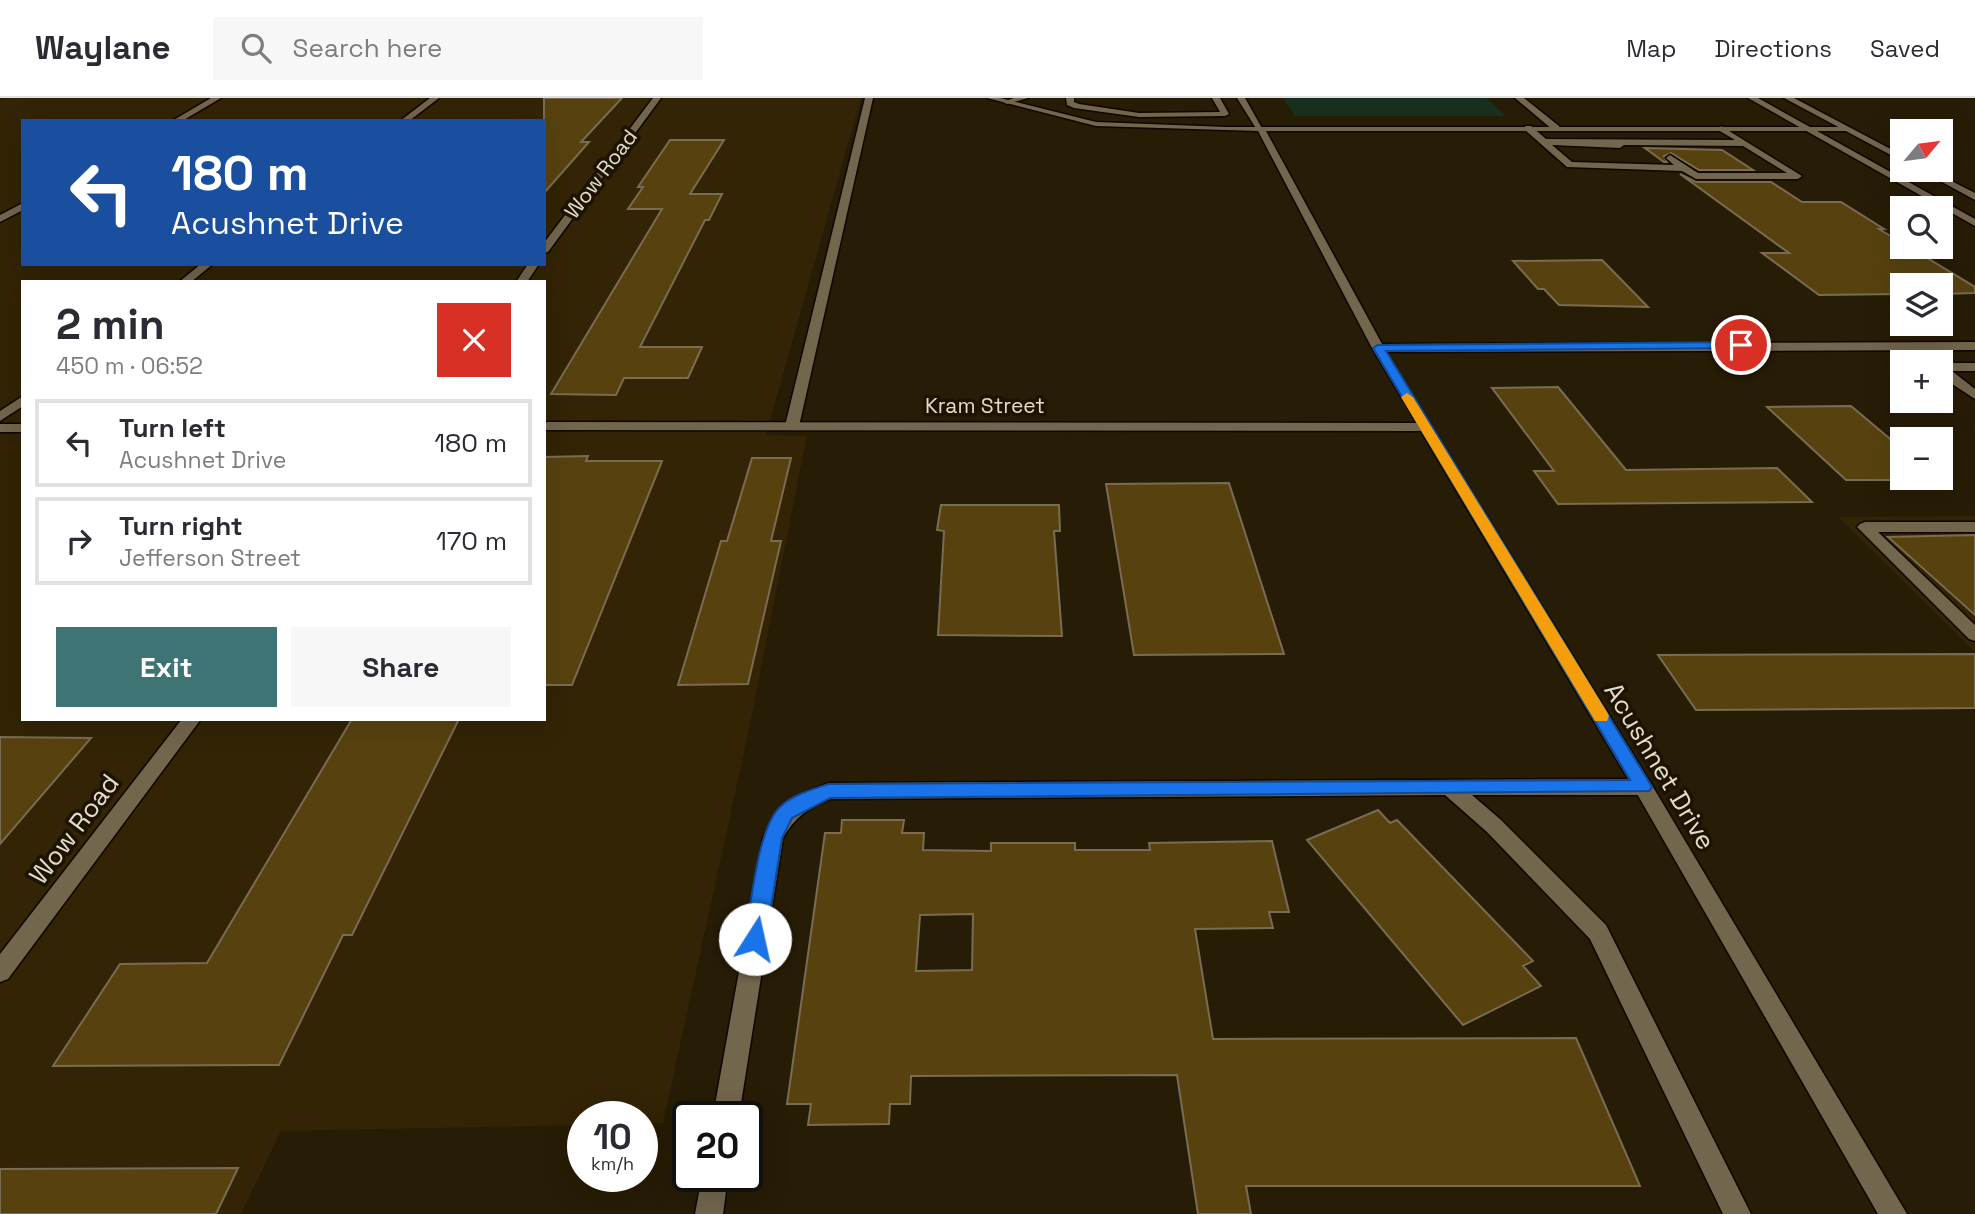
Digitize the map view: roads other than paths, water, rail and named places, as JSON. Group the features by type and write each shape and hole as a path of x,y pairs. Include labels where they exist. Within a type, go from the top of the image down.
{"street":[{"path":"180,119 217,98"},
{"path":"407,119 435,98"},
{"name":"Wow Road","path":"546,247 657,98"},
{"path":"792,426 870,98"},
{"path":"991,98 1096,124 1260,128 1846,128"},
{"path":"1007,102 1024,98"},
{"path":"1070,98 1070,103 1077,106 1119,114 1225,114 1216,98"},
{"name":"Acushnet Drive","path":"1241,98 1260,128 1378,348 1643,787 1893,1214"},
{"path":"1519,98 1556,128"},
{"path":"1752,98 1975,223"},
{"path":"1788,98 1890,152"},
{"path":"1528,128 1570,165 1684,168"},
{"path":"1629,128 1645,143 1661,148"},
{"path":"1670,158 1696,176 1798,176 1721,128"},
{"path":"1544,142 1745,143"},
{"path":"1599,142 1620,145"},
{"path":"1947,182 1975,197"},
{"path":"0,219 21,207"},
{"path":"187,280 205,266"},
{"path":"1922,346 1928,350"},
{"path":"1378,348 1975,346"},
{"path":"1953,367 1975,367"},
{"path":"1953,379 1975,395"},
{"path":"0,416 21,401"},
{"name":"Kram Street","path":"546,426 1426,427"},
{"path":"0,428 21,428"},
{"path":"1975,527 1865,527 1975,635"},
{"name":"Wow Road","path":"0,972 190,721"},
{"path":"728,1101 772,838 786,813 811,797 829,791 1643,787"},
{"path":"1451,789 1494,826 1598,932 1737,1214"}]}
